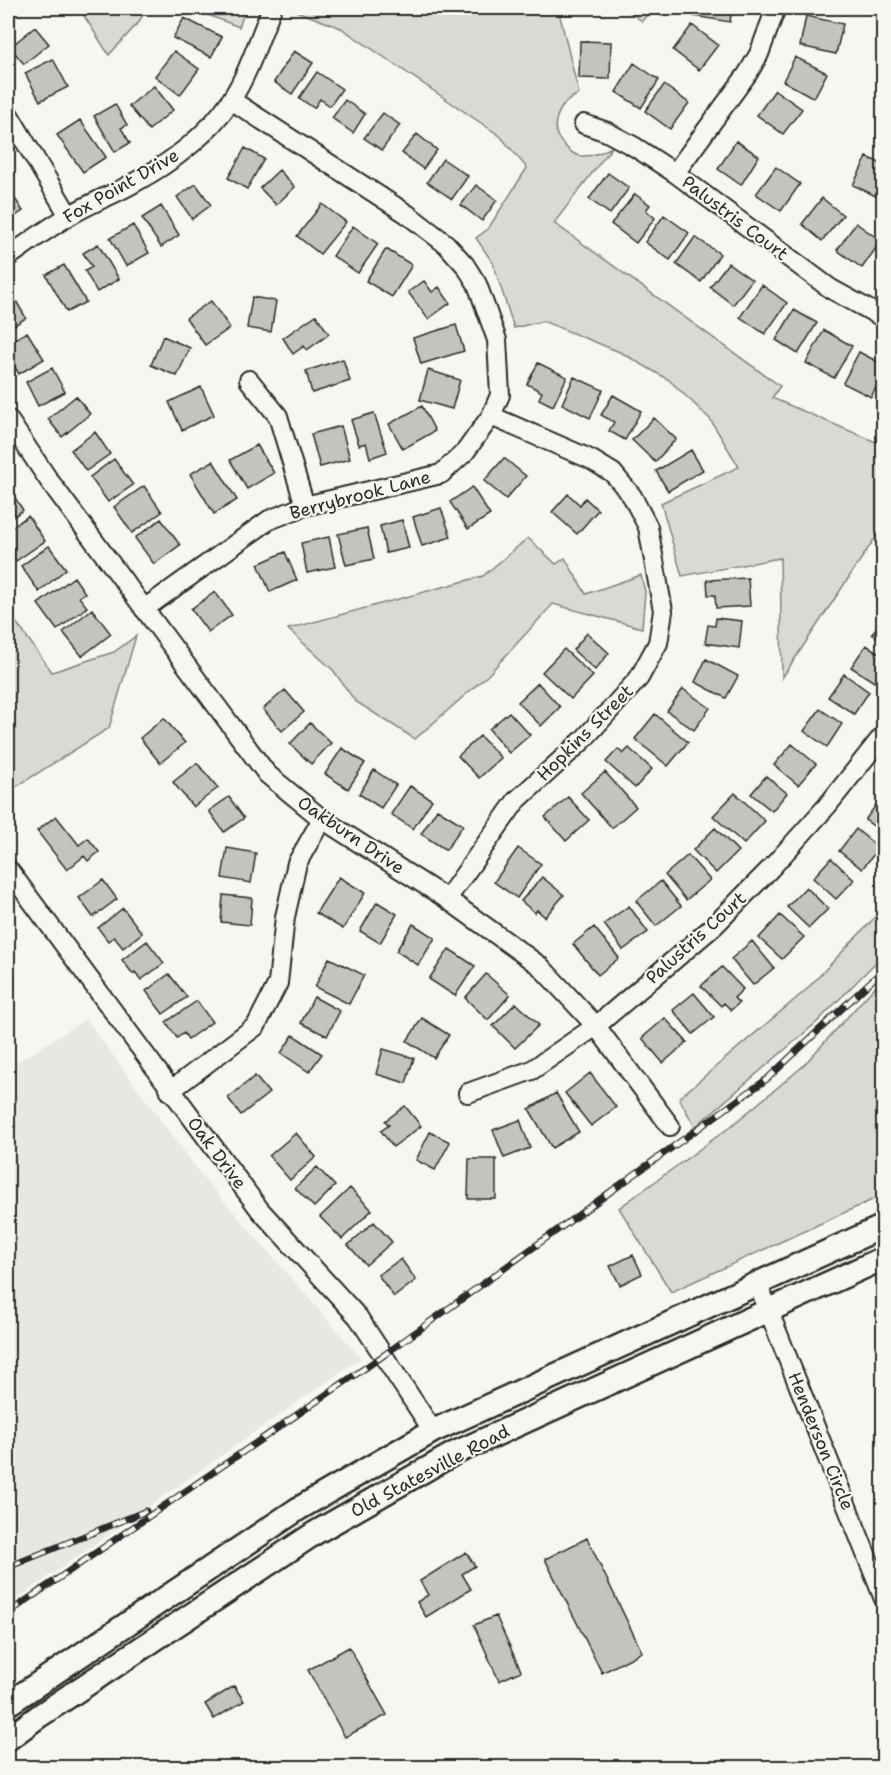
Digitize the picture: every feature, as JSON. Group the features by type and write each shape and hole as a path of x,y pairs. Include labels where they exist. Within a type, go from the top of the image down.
{"main road":[{"name":"Old Statesville Road","path":"8,1704 298,1509 433,1431 884,1226"},
{"name":"Old Statesville Road","path":"8,1739 48,1709 315,1533 453,1454 884,1258"}],"street":[{"name":"Fox Point Drive","path":"8,257 69,216 132,184 165,164 206,130 231,100 272,8"},
{"path":"675,173 748,74 759,54 776,8"},
{"name":"Berrybrook Lane","path":"144,609 269,520 305,506 441,474 465,452 491,416 500,395 496,340 477,284 465,265 446,244 407,214 231,100"},
{"path":"8,113 69,216"},
{"name":"Palustris Court","path":"584,124 608,132 675,173 831,289 882,314"},
{"path":"249,380 278,416 305,506"},
{"name":"Hopkins Street","path":"447,899 516,801 583,740 639,678 658,643 663,610 648,527 632,496 613,473 590,459 491,416"},
{"name":"Oakburn Drive","path":"8,419 48,479 267,774 322,819 447,899 540,966 596,1026 670,1126"},
{"name":"Palustris Court","path":"468,1093 532,1070 596,1026 714,926 771,868 826,806 884,734"},
{"path":"170,1091 256,1026 278,983 285,917 297,863 322,819"},
{"name":"Oak Drive","path":"8,869 260,1210 358,1317 433,1431"},
{"name":"Henderson Circle","path":"758,1284 884,1599"}],"shaded area":[{"path":"79,8 146,8 139,22 109,55"},
{"path":"190,8 246,8 239,27"},
{"path":"288,8 373,8 384,12 386,8 558,8 579,94 560,110 556,132 567,148 578,155 593,155 612,147 554,223 780,386 772,398 883,445 883,526 782,678 780,558 682,576 661,503 739,467 710,419 669,380 622,353 543,321 514,328 493,263 476,238 488,229 527,168 500,136 341,28"},
{"path":"558,8 653,8 642,21 625,9"},
{"path":"528,538 556,564 565,558 586,594 641,575 645,592 642,628 553,604 488,675 415,739 355,701 333,670 288,629 483,576"},
{"path":"8,611 52,672 114,652 136,636 109,728 8,792"},
{"path":"883,909 883,955 817,1022 695,1127 679,1098 806,990"},
{"path":"883,978 883,1195 671,1292 619,1208 730,1127 802,1067"},
{"path":"86,1019 202,1176 361,1358 8,1605 8,1068"}],"building":[{"path":"694,8 732,8 730,22 693,16"},
{"path":"806,16 843,24 836,54 800,46"},
{"path":"184,18 222,37 211,57 173,38"},
{"path":"692,25 718,45 699,70 673,50"},
{"path":"35,27 49,44 24,64 10,47"},
{"path":"580,41 611,42 610,79 579,78"},
{"path":"174,51 199,69 180,95 155,76"},
{"path":"294,51 313,63 292,94 274,82"},
{"path":"795,57 827,73 814,98 783,81"},
{"path":"53,59 68,87 40,101 25,73"},
{"path":"634,63 659,80 641,108 616,92"},
{"path":"317,72 342,89 330,106 320,99 314,108 299,98"},
{"path":"664,85 689,103 670,129 645,111"},
{"path":"154,86 173,110 149,130 129,106"},
{"path":"775,90 802,109 783,134 757,115"},
{"path":"345,100 365,114 353,133 332,118"},
{"path":"115,104 127,125 121,128 130,143 115,152 94,116"},
{"path":"383,113 400,125 382,150 364,138"},
{"path":"80,120 106,157 83,172 57,135"},
{"path":"417,134 437,150 423,169 402,153"},
{"path":"736,141 759,156 741,185 718,169"},
{"path":"245,148 264,159 247,189 228,178"},
{"path":"867,157 884,165 884,200 853,185"},
{"path":"443,159 468,176 452,199 427,182"},
{"path":"776,167 800,184 781,211 756,194"},
{"path":"279,170 295,187 276,205 260,188"},
{"path":"608,173 629,188 610,214 589,199"},
{"path":"196,184 211,205 192,219 177,197"},
{"path":"476,185 497,200 482,221 461,205"},
{"path":"8,188 23,211 8,221"},
{"path":"635,194 650,205 646,210 655,218 636,243 611,224"},
{"path":"822,198 843,215 822,241 802,224"},
{"path":"322,204 346,222 320,254 297,236"},
{"path":"161,206 179,235 161,247 142,218"},
{"path":"664,215 689,233 670,260 645,242"},
{"path":"856,223 881,241 862,268 837,250"},
{"path":"133,225 149,253 126,266 110,238"},
{"path":"353,226 378,244 358,273 333,256"},
{"path":"695,237 720,254 701,282 676,264"},
{"path":"98,244 119,279 97,292 85,271 92,267 83,253"},
{"path":"386,249 412,265 392,297 366,281"},
{"path":"728,263 752,280 733,305 710,287"},
{"path":"64,265 86,302 67,312 46,275"},
{"path":"424,281 432,292 439,287 450,303 428,319 408,292"},
{"path":"762,285 787,303 765,334 740,317"},
{"path":"8,287 26,318 8,329"},
{"path":"252,297 276,301 271,332 247,328"},
{"path":"211,301 230,328 205,345 186,318"},
{"path":"794,310 817,323 798,354 776,340"},
{"path":"316,315 329,334 307,350 304,346 293,354 283,338"},
{"path":"456,325 464,351 421,364 413,338"},
{"path":"824,330 852,346 834,378 806,363"},
{"path":"27,332 44,359 19,374 8,355 8,343"},
{"path":"163,336 190,348 177,376 151,365"},
{"path":"859,352 884,365 884,373 871,397 843,383"},
{"path":"343,359 350,381 312,393 306,371"},
{"path":"538,363 567,377 553,406 539,399 542,392 527,384"},
{"path":"52,368 65,392 38,406 26,382"},
{"path":"428,370 460,380 452,409 420,400"},
{"path":"574,377 603,390 590,418 562,404"},
{"path":"201,387 214,415 182,430 169,402"},
{"path":"613,395 641,411 625,440 609,431 614,422 601,415"},
{"path":"76,396 90,414 62,437 48,419"},
{"path":"422,406 435,431 403,449 389,424"},
{"path":"374,413 387,452 370,458 366,443 359,445 351,420"},
{"path":"654,418 676,439 655,462 632,440"},
{"path":"341,426 350,459 320,467 311,434"},
{"path":"95,432 110,454 86,471 71,450"},
{"path":"257,445 274,473 247,489 230,460"},
{"path":"691,450 703,470 668,491 656,471"},
{"path":"504,458 526,476 506,499 484,481"},
{"path":"114,459 133,485 108,502 90,477"},
{"path":"213,461 237,500 214,514 190,474"},
{"path":"144,486 162,512 132,533 114,507"},
{"path":"8,487 23,510 8,520"},
{"path":"472,487 490,515 468,529 450,502"},
{"path":"568,494 580,505 585,498 598,510 577,534 552,512"},
{"path":"441,508 451,537 422,546 413,517"},
{"path":"28,516 45,541 16,561 8,549 8,530"},
{"path":"161,519 180,545 154,564 135,538"},
{"path":"402,520 409,548 386,553 380,526"},
{"path":"367,528 374,559 346,565 338,534"},
{"path":"329,537 335,567 307,573 301,543"},
{"path":"49,546 66,569 39,592 21,566"},
{"path":"285,552 297,580 270,592 258,564"},
{"path":"74,577 85,593 79,597 87,607 57,630 38,604"},
{"path":"748,578 750,606 716,608 715,595 708,595 707,580"},
{"path":"215,592 232,615 208,632 191,609"},
{"path":"92,609 111,634 82,656 63,632"},
{"path":"884,617 884,642 872,634"},
{"path":"716,618 742,621 739,648 705,643 708,625 715,626"},
{"path":"587,633 609,653 595,670 573,650"},
{"path":"866,645 884,656 884,666 874,682 851,667"},
{"path":"564,649 593,676 571,699 542,672"},
{"path":"706,659 738,676 726,698 695,682"},
{"path":"844,674 869,692 854,714 828,697"},
{"path":"538,683 560,707 541,726 518,702"},
{"path":"683,689 710,708 694,730 667,711"},
{"path":"285,690 304,712 282,731 263,709"},
{"path":"820,709 842,724 827,747 804,731"},
{"path":"509,712 530,735 509,753 489,729"},
{"path":"655,714 688,742 668,766 635,739"},
{"path":"164,718 185,743 160,763 140,738"},
{"path":"310,723 331,743 311,764 290,744"},
{"path":"480,736 501,758 479,778 458,756"},
{"path":"792,744 816,764 798,785 774,765"},
{"path":"342,748 365,763 348,789 325,774"},
{"path":"629,748 652,769 635,788 606,762 618,749 623,754"},
{"path":"197,763 218,788 193,807 173,782"},
{"path":"374,770 396,785 381,808 359,794"},
{"path":"605,772 636,807 612,828 581,793"},
{"path":"766,776 787,793 772,811 751,794"},
{"path":"410,786 432,800 413,829 391,814"},
{"path":"735,793 765,821 744,844 713,816"},
{"path":"229,797 244,818 224,832 209,811"},
{"path":"568,797 589,820 566,841 545,817"},
{"path":"879,801 884,804 884,833 865,820"},
{"path":"437,809 463,825 446,850 421,834"},
{"path":"56,816 79,845 88,838 99,852 88,861 84,856 67,870 37,831"},
{"path":"715,828 738,851 716,873 693,850"},
{"path":"856,829 879,848 862,869 839,851"},
{"path":"227,848 256,853 251,883 222,878"},
{"path":"518,848 541,864 517,898 494,882"},
{"path":"688,855 710,880 686,900 665,875"},
{"path":"831,858 854,880 836,899 813,878"},
{"path":"339,877 365,893 343,929 316,913"},
{"path":"542,877 564,895 545,917 537,910 535,913 521,901"},
{"path":"103,880 117,899 93,917 79,898"},
{"path":"661,881 681,906 656,926 636,901"},
{"path":"806,887 828,909 809,928 787,907"},
{"path":"223,895 252,898 250,925 221,922"},
{"path":"377,902 397,914 380,943 360,931"},
{"path":"629,906 648,932 623,950 604,924"},
{"path":"123,908 142,933 123,948 114,937 108,941 98,928"},
{"path":"780,915 804,937 782,959 759,938"},
{"path":"413,924 435,938 418,965 396,951"},
{"path":"594,927 619,958 598,975 573,944"},
{"path":"147,941 164,963 141,980 122,960"},
{"path":"752,941 774,968 753,985 731,959"},
{"path":"449,949 475,966 455,996 429,979"},
{"path":"329,958 364,975 349,1004 315,987"},
{"path":"722,967 743,989 734,998 739,1003 731,1010 724,1003 721,1006 701,986"},
{"path":"169,974 187,997 163,1014 146,991"},
{"path":"486,974 510,995 488,1020 465,998"},
{"path":"694,993 714,1017 693,1034 673,1010"},
{"path":"314,997 340,1011 327,1036 301,1023"},
{"path":"197,1001 212,1022 188,1039 184,1033 177,1038 166,1022"},
{"path":"516,1003 539,1025 515,1048 493,1026"},
{"path":"422,1018 449,1035 434,1058 407,1041"},
{"path":"665,1018 687,1042 663,1063 642,1038"},
{"path":"293,1035 322,1054 309,1072 281,1053"},
{"path":"383,1049 414,1058 406,1083 376,1074"},
{"path":"590,1073 616,1107 591,1126 565,1093"},
{"path":"255,1076 269,1093 241,1115 228,1098"},
{"path":"556,1093 579,1132 552,1148 529,1109"},
{"path":"405,1106 421,1126 393,1147 381,1131 389,1125 385,1121"},
{"path":"520,1120 530,1148 504,1158 493,1130"},
{"path":"430,1132 450,1142 435,1170 416,1160"},
{"path":"296,1133 316,1157 290,1180 269,1156"},
{"path":"469,1159 496,1159 496,1199 468,1199"},
{"path":"317,1167 335,1186 314,1207 295,1188"},
{"path":"350,1188 372,1210 342,1239 320,1217"},
{"path":"374,1222 392,1242 366,1265 348,1245"},
{"path":"633,1255 642,1274 620,1285 610,1266"},
{"path":"401,1259 416,1280 394,1297 378,1275"},
{"path":"587,1538 642,1652 602,1673 545,1559"},
{"path":"466,1552 475,1566 462,1574 471,1589 426,1617 417,1602 428,1595 420,1581"},
{"path":"496,1616 521,1671 499,1681 474,1625"},
{"path":"349,1647 387,1715 345,1737 308,1670"},
{"path":"234,1686 244,1701 214,1719 205,1704"}],"railway":[{"path":"8,1613 384,1355 767,1079 884,969"},
{"path":"8,1567 146,1511"}]}
